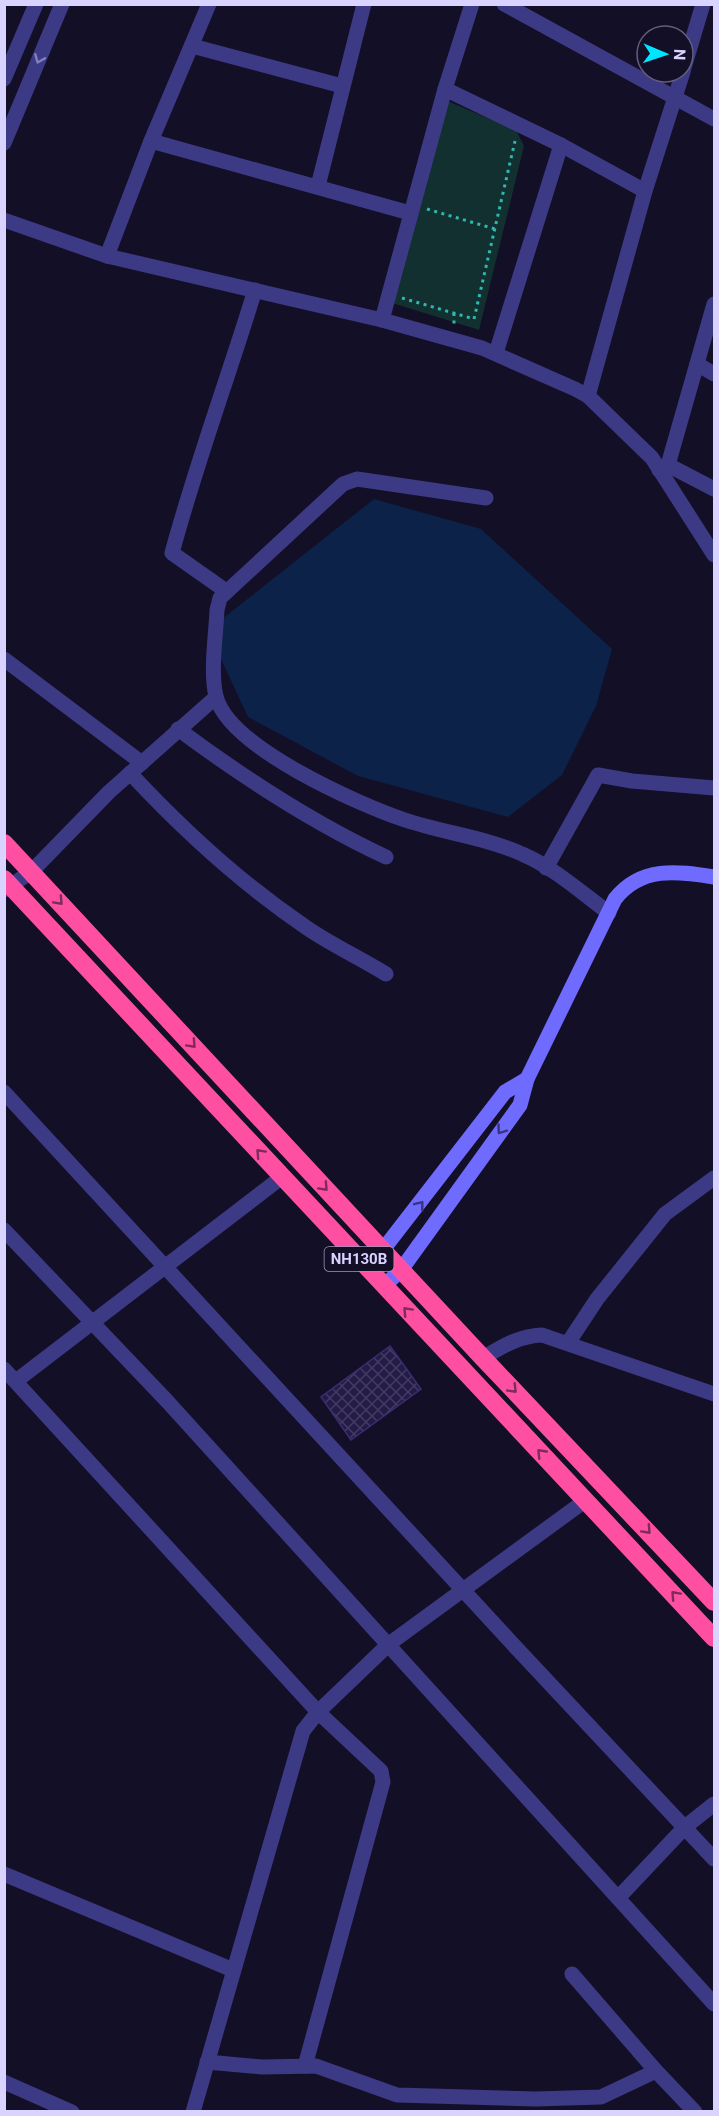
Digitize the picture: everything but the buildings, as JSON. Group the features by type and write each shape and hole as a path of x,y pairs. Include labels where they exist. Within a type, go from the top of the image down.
{"highway":[{"name":"NH130B","path":"4,843 483,1358 714,1602"},
{"name":"NH130B","path":"6,885 714,1638"}],"street":[{"path":"4,79 36,4"},
{"path":"4,143 62,4"},
{"path":"107,256 151,141 209,4"},
{"path":"318,186 364,4"},
{"path":"382,320 416,210 445,89 472,4"},
{"path":"504,4 714,119"},
{"path":"695,31 703,4"},
{"path":"192,46 342,86"},
{"path":"588,396 645,191 679,84"},
{"path":"445,89 561,145 645,191"},
{"path":"151,141 416,210"},
{"path":"496,353 561,145"},
{"path":"4,220 107,256 382,320 496,353 588,396 663,468 714,555"},
{"path":"226,591 172,553 193,476 230,373 255,290"},
{"path":"663,468 714,304"},
{"path":"697,364 714,374"},
{"path":"663,468 714,489"},
{"path":"486,498 357,479 349,480 220,598 217,610 216,697 236,729 261,749 347,797 408,821 498,844 526,855 609,912"},
{"path":"4,659 136,768 163,809 274,904 309,930 386,974"},
{"path":"6,885 31,872 108,792 216,697"},
{"path":"178,729 227,765 304,815 339,835 386,856"},
{"path":"546,868 598,775 632,782 714,788"},
{"path":"384,1286 401,1270 520,1105 527,1078 609,912 624,887 645,876 678,871 714,877"},
{"path":"368,1269 505,1092 527,1078"},
{"path":"4,1092 714,1859"},
{"path":"16,1382 282,1177"},
{"path":"568,1344 597,1299 665,1215 714,1178"},
{"path":"4,1230 167,1401 714,2004"},
{"path":"483,1358 509,1342 528,1336 542,1335 714,1394"},
{"path":"4,1369 318,1712 381,1771 383,1782 305,2066"},
{"path":"193,2112 294,1754 303,1731 318,1712 389,1644 586,1500"},
{"path":"618,1898 685,1827 714,1804"},
{"path":"4,1874 233,1970"},
{"path":"572,1974 656,2071 695,2112"},
{"path":"207,2062 262,2067 316,2066 397,2095 536,2099 601,2097 656,2071"},
{"path":"4,2082 72,2112"}],"path":[{"path":"402,286 400,298 474,319 515,139"},
{"path":"416,210 495,229"}],"green space":[{"path":"445,100 516,130 524,146 479,330 389,302"}],"water":[{"path":"374,499 481,529 612,649 596,706 562,775 508,817 358,776 248,717 219,655 222,619"}]}
